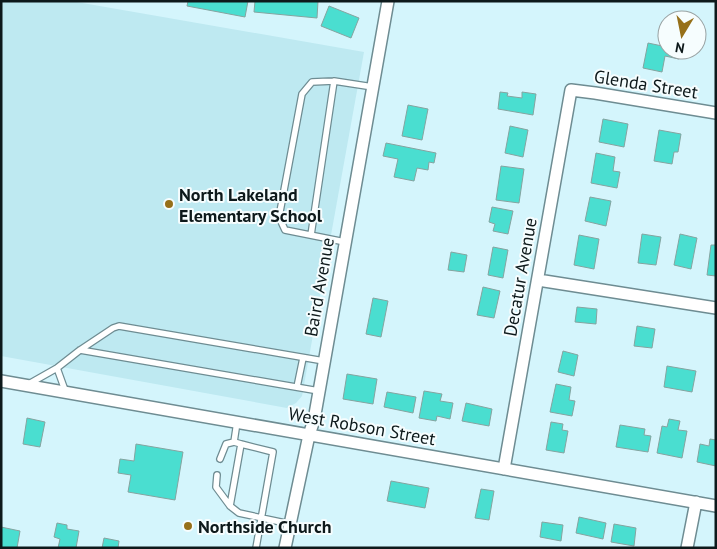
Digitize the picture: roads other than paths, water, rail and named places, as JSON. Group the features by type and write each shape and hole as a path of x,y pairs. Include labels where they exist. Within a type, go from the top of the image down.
{"street":[{"name":"Baird Avenue","path":"285,548 309,435 314,420 373,88 386,2"},
{"name":"Glenda Street","path":"570,90 716,113"},
{"name":"Decatur Avenue","path":"504,469 570,90"},
{"path":"538,280 716,308"},
{"name":"West Robson Street","path":"1,381 716,506"},
{"path":"687,548 696,502"}],"lane":[{"path":"345,242 285,230 279,218 302,94 312,82 334,81 373,88"},
{"path":"311,235 334,81"},
{"path":"25,386 57,368 113,328 126,326 324,361"},
{"path":"80,350 319,391"},
{"path":"297,387 303,358"},
{"path":"57,368 66,393"},
{"path":"234,442 237,422"},
{"path":"220,459 226,444 234,442 273,452 256,548"},
{"path":"230,506 241,444"},
{"path":"217,475 216,487 230,506 239,513 290,524"}],"place":[{"name":"North Lakeland Elementary School","path":"169,204"},
{"name":"Northside Church","path":"188,526"}]}
